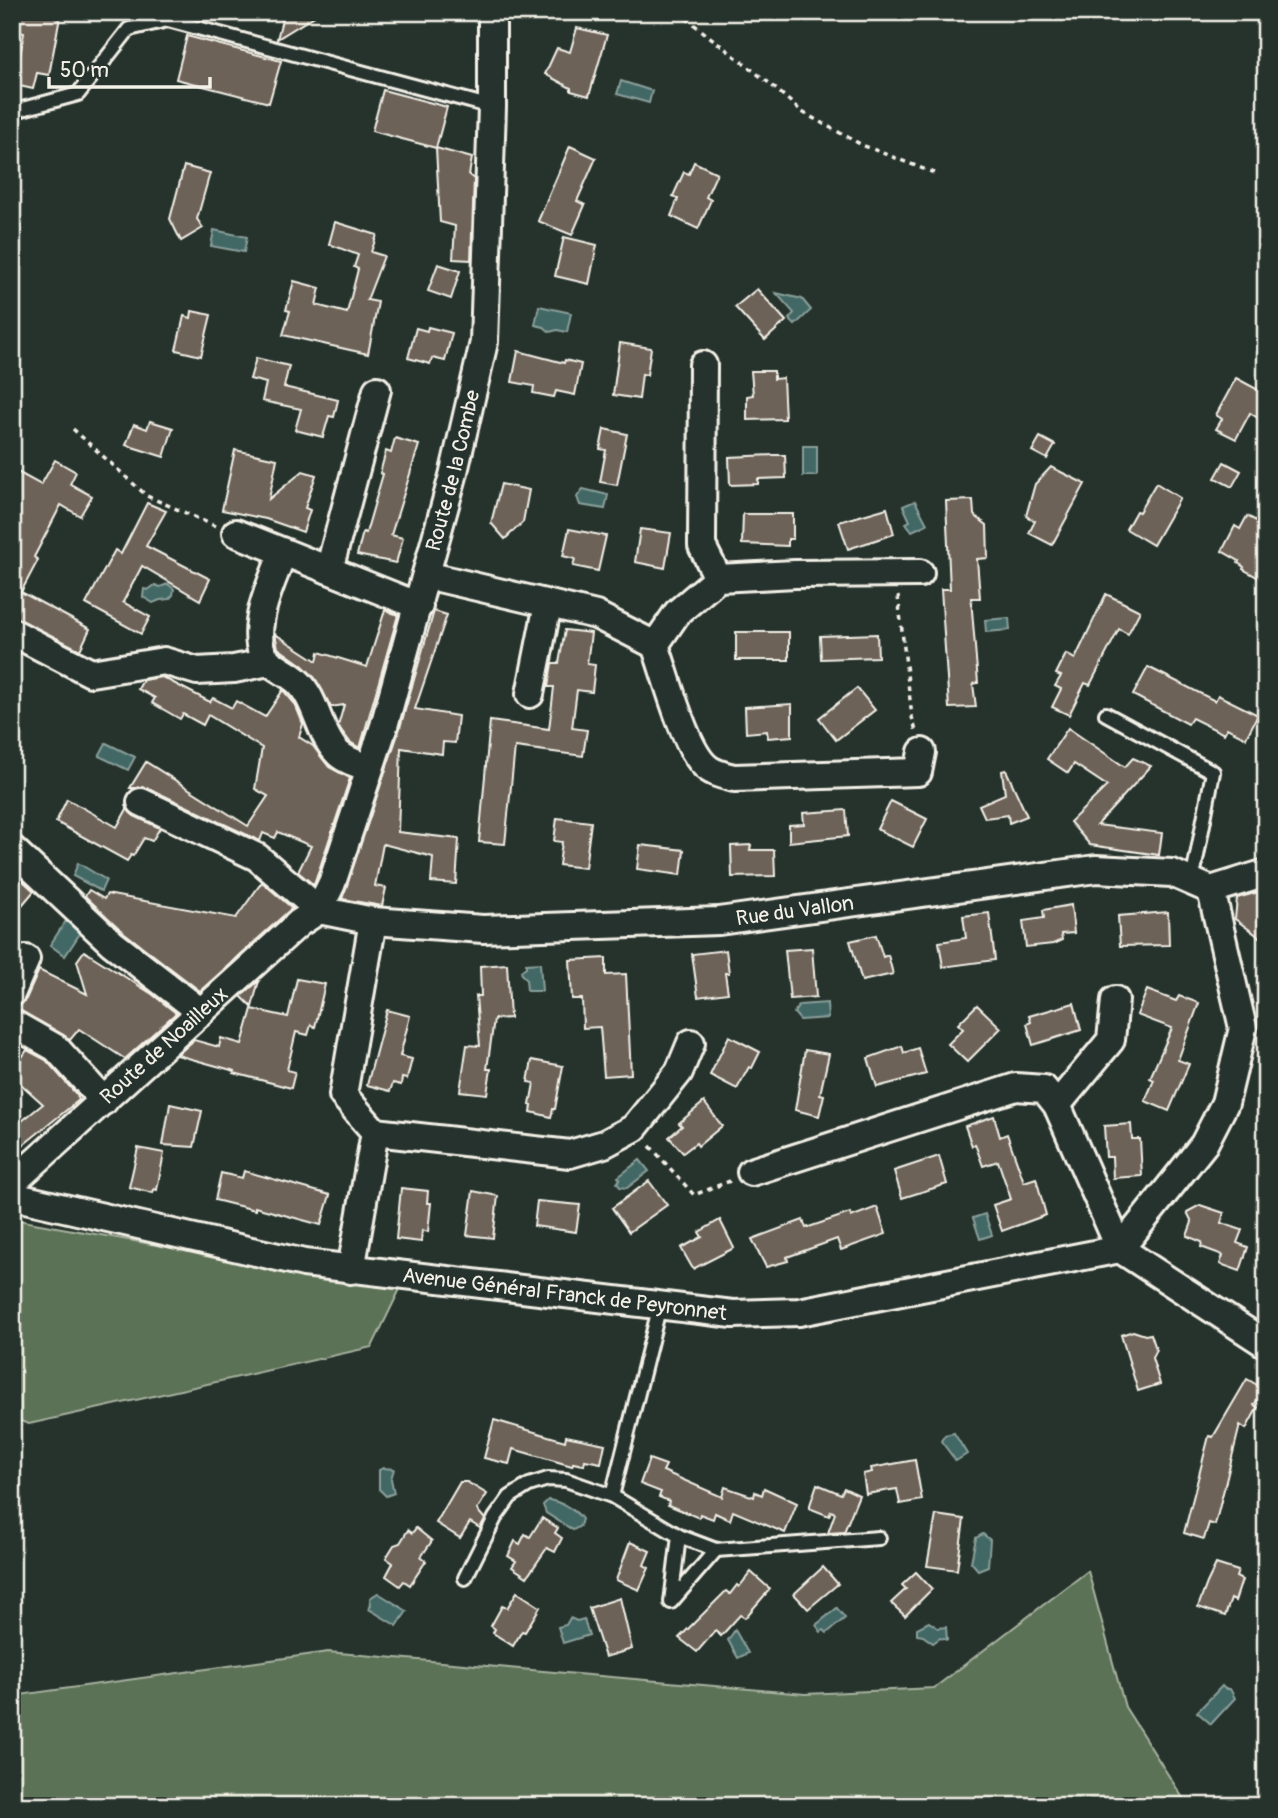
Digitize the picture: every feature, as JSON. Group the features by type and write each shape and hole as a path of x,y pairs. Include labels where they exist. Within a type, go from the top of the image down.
{"street":[{"name":"Route de la Combe","path":"319,910 332,883 384,726 419,606 484,342 492,107 492,12"},
{"path":"703,365 702,546 718,578"},
{"path":"329,570 377,390"},
{"path":"236,534 419,606"},
{"path":"283,552 264,606 259,630 260,648 269,662 299,682 322,724 327,741 339,755 369,768"},
{"path":"656,645 677,613 718,578 908,573"},
{"path":"426,575 596,615 656,645 687,739 698,759 709,769 723,775 734,778 919,772 922,752"},
{"path":"530,694 548,604"},
{"path":"12,632 91,673 164,661 197,671 233,669 269,662"},
{"path":"141,802 257,857 319,910"},
{"path":"12,849 112,943 201,1012"},
{"name":"Rue du Vallon","path":"319,910 373,921 483,929 719,921 1096,869 1172,873 1201,886"},
{"path":"1120,1249 1204,1144 1225,1103 1243,1028 1201,886 1266,873"},
{"name":"Route de Noailleux","path":"12,1183 299,923 319,910"},
{"path":"373,921 343,1095 375,1132 570,1154 604,1144 634,1128 678,1072 691,1043"},
{"path":"12,992 26,959"},
{"path":"1057,1105 1111,1040 1115,1000"},
{"path":"12,1023 56,1048 104,1101"},
{"path":"751,1172 1016,1087 1044,1089 1057,1105 1120,1249 1266,1344"},
{"path":"351,1270 375,1132"},
{"name":"Avenue Général Franck de Peyronnet","path":"12,1196 304,1264 733,1314 799,1312 1120,1249"}],"lane":[{"path":"15,111 78,94 129,29 168,20 492,107"},
{"path":"1106,714 1213,772 1201,886"},
{"path":"612,1496 660,1305"},
{"path":"465,1578 495,1518 510,1497 529,1485 548,1479 566,1480 612,1496 679,1536 716,1550 879,1538"},
{"path":"679,1536 671,1602 716,1550"}],"path":[{"path":"678,12 769,83 802,113 862,145 934,173"},
{"path":"73,429 147,495 236,534"},
{"path":"908,573 912,717"},
{"path":"634,1128 694,1195 751,1172"}],"green space":[{"path":"12,1219 400,1289 372,1347 29,1424 12,1418"},
{"path":"1088,1571 1125,1707 1188,1806 12,1806 12,1696 328,1652 805,1694 934,1688"}],"water":[{"path":"621,81 652,91 649,103 617,94"},
{"path":"214,230 247,237 244,252 211,246"},
{"path":"776,293 802,299 811,310 795,325 789,319 794,313"},
{"path":"539,306 571,313 567,332 550,332 535,325"},
{"path":"803,446 817,446 817,476 803,476"},
{"path":"583,489 608,495 605,509 580,505 577,497"},
{"path":"915,501 927,524 912,531 906,523 910,521 903,506"},
{"path":"168,584 174,589 169,599 153,603 143,597 144,589"},
{"path":"1009,618 1010,630 986,632 985,620"},
{"path":"106,743 135,757 128,770 99,756"},
{"path":"78,863 106,880 101,891 73,876"},
{"path":"66,921 81,932 65,956 50,945"},
{"path":"540,963 542,991 527,991 526,979 521,971 526,964"},
{"path":"827,1003 828,1018 800,1020 794,1013 799,1005"},
{"path":"640,1160 649,1171 627,1188 620,1187 617,1183 620,1179 618,1177"},
{"path":"985,1214 992,1235 980,1239 973,1218"},
{"path":"954,1433 967,1454 956,1461 941,1441 945,1435"},
{"path":"394,1469 391,1479 394,1493 386,1496 379,1489 379,1470"},
{"path":"548,1500 576,1512 582,1519 580,1526 573,1530 546,1513 543,1505"},
{"path":"983,1534 990,1540 988,1566 978,1570 971,1562 976,1538"},
{"path":"378,1593 407,1611 397,1626 369,1609 370,1598"},
{"path":"837,1608 845,1618 827,1633 824,1630 821,1632 816,1625"},
{"path":"570,1618 577,1621 584,1619 589,1635 563,1643 558,1627 566,1625"},
{"path":"929,1622 938,1628 946,1627 947,1640 940,1638 933,1643 917,1635 917,1628"},
{"path":"735,1630 748,1653 738,1658 728,1640"},
{"path":"1222,1686 1230,1689 1235,1698 1211,1724 1197,1712"}],"building":[{"path":"19,12 61,12 49,75 37,73 33,89 15,85 24,33 15,31"},
{"path":"284,12 321,12 277,39"},
{"path":"577,28 607,35 589,96 571,91 571,88 545,74 557,48 570,52"},
{"path":"187,36 281,61 269,103 176,79"},
{"path":"383,90 447,107 436,148 372,131"},
{"path":"570,146 596,158 577,201 585,205 572,235 538,221"},
{"path":"436,148 472,158 469,175 474,179 471,260 453,259 455,226 440,222"},
{"path":"694,162 717,173 706,197 711,200 698,229 671,216 678,199 673,196 684,172 689,174"},
{"path":"184,166 210,173 197,219 203,228 181,241 170,219"},
{"path":"335,222 377,235 371,252 384,256 367,300 378,302 368,354 283,335 294,281 320,288 316,305 347,313 358,269 354,267 358,255 329,244"},
{"path":"564,237 597,245 589,284 555,276"},
{"path":"438,264 460,271 451,299 428,291"},
{"path":"757,289 786,321 765,340 735,307"},
{"path":"192,311 211,315 201,356 176,350 184,316 191,318"},
{"path":"428,327 452,333 445,361 432,358 430,364 408,358 416,328 427,331"},
{"path":"620,343 651,348 647,375 642,374 639,399 613,395"},
{"path":"518,351 564,363 565,360 581,364 575,395 556,391 554,397 533,393 534,386 512,382"},
{"path":"256,358 289,366 284,387 338,400 334,417 329,416 323,437 295,430 301,409 262,401 266,383 250,379"},
{"path":"751,371 774,371 774,379 783,378 785,419 747,420 747,396 753,395"},
{"path":"1236,378 1266,394 1266,403 1258,418 1250,413 1236,439 1216,429 1222,419 1216,415"},
{"path":"150,421 173,428 164,457 126,445 134,424 147,429"},
{"path":"604,429 627,434 617,485 600,482 606,450 600,449"},
{"path":"1040,437 1055,445 1047,459 1032,451"},
{"path":"395,438 419,445 391,535 403,538 396,563 357,555 383,474 380,473 386,451 391,453"},
{"path":"235,450 277,459 269,499 303,471 316,475 305,508 310,510 303,532 266,519 222,510"},
{"path":"785,455 786,478 758,479 758,484 730,485 729,457"},
{"path":"55,460 76,472 70,484 92,496 80,516 61,505 34,557 38,560 21,592 90,629 80,650 12,616 12,469 41,485"},
{"path":"1224,462 1241,471 1232,487 1215,478"},
{"path":"1051,467 1085,484 1052,545 1029,533 1035,521 1026,516 1035,484"},
{"path":"1156,483 1180,498 1153,545 1126,529"},
{"path":"501,484 529,490 523,522 505,539 491,523"},
{"path":"973,500 974,515 987,525 988,558 977,559 980,598 971,598 978,683 973,684 976,707 949,708 941,589 950,589 946,501"},
{"path":"147,503 166,511 146,546 210,579 200,600 142,566 123,602 150,617 141,634 86,604 115,550 121,554"},
{"path":"887,508 894,534 848,549 839,522"},
{"path":"743,514 793,514 793,539 788,539 788,546 742,544"},
{"path":"1247,516 1266,526 1260,539 1266,543 1266,582 1243,569 1239,561 1222,551 1235,526 1240,529"},
{"path":"569,529 606,536 598,571 573,566 575,559 563,556"},
{"path":"640,529 671,533 665,568 635,562"},
{"path":"1106,594 1140,611 1128,634 1119,629 1090,685 1085,683 1069,715 1052,707 1061,689 1055,686 1061,676 1056,674 1066,654 1075,659"},
{"path":"385,610 398,615 360,748 350,742 338,726 344,705 331,707 315,678 278,648 275,634 317,661 319,652 367,667"},
{"path":"434,611 447,615 415,709 458,716 455,743 443,742 442,754 401,748 398,832 459,839 456,884 431,882 433,857 383,844 375,886 386,888 382,906 342,899 399,731"},
{"path":"565,630 591,633 587,664 595,665 592,692 577,690 572,728 587,730 583,756 515,747 505,844 479,842 490,721 549,729 554,687 548,687 552,663 559,663"},
{"path":"736,632 789,632 789,660 736,660"},
{"path":"877,634 878,657 821,659 820,636"},
{"path":"1148,667 1215,701 1218,695 1258,715 1246,738 1227,728 1224,734 1192,718 1188,724 1133,695"},
{"path":"162,677 210,702 213,698 232,708 236,701 265,717 283,690 295,704 303,724 299,737 313,746 329,767 350,778 314,885 298,872 311,846 278,832 275,838 263,833 260,841 148,788 130,788 146,762 248,826 268,796 255,789 262,748 208,715 203,725 183,714 180,719 152,703 155,698 138,689 143,680"},
{"path":"857,688 875,710 836,740 819,718"},
{"path":"792,704 792,736 768,738 767,731 746,733 745,707"},
{"path":"1068,728 1125,767 1133,758 1151,766 1097,825 1162,833 1159,855 1090,845 1070,822 1107,786 1074,764 1068,773 1047,759"},
{"path":"1006,770 1027,816 1009,823 1008,815 985,818 979,805 1005,794 1002,771"},
{"path":"67,799 117,827 127,809 134,816 160,828 152,841 144,838 127,861 56,822"},
{"path":"891,801 927,819 913,847 877,829"},
{"path":"846,810 848,836 789,842 789,825 804,824 803,813"},
{"path":"557,818 591,822 585,868 559,865 562,842 554,841"},
{"path":"640,845 684,850 681,875 637,869"},
{"path":"751,845 750,850 774,850 775,876 732,877 731,846"},
{"path":"12,871 34,891 12,917"},
{"path":"262,882 292,908 200,991 122,931 85,896 89,890 104,899 107,894 236,918"},
{"path":"1266,890 1266,942 1235,919 1237,898"},
{"path":"1071,905 1074,933 1061,934 1062,940 1053,944 1026,947 1023,921 1044,918 1043,910"},
{"path":"1168,912 1169,945 1120,946 1118,916"},
{"path":"989,913 995,960 943,967 939,942 966,938 963,916"},
{"path":"876,935 883,957 888,955 893,974 862,981 850,941"},
{"path":"812,948 816,997 790,999 785,950"},
{"path":"726,950 728,993 698,997 692,954"},
{"path":"84,951 152,994 176,1013 125,1059 79,1029 70,1040 14,1008 26,999 39,970 87,994 77,961"},
{"path":"606,958 606,975 626,974 631,1074 604,1076 600,1027 583,1028 582,999 572,999 570,960"},
{"path":"507,964 510,1018 494,1019 487,1069 491,1069 487,1094 460,1091 467,1045 480,1046 476,996 481,996 480,966"},
{"path":"297,979 325,984 315,1027 311,1025 308,1035 296,1032 287,1070 295,1072 291,1088 177,1055 194,1040 219,1047 221,1038 242,1044 252,1009 288,1017"},
{"path":"260,980 258,984 252,1007 241,996"},
{"path":"1147,990 1176,1001 1179,996 1199,1003 1178,1060 1189,1064 1169,1111 1145,1101 1154,1080 1150,1078 1172,1028 1137,1015"},
{"path":"1074,1003 1081,1030 1033,1045 1027,1024 1031,1022 1029,1016"},
{"path":"977,1005 1001,1028 967,1062 948,1044 963,1029 958,1024"},
{"path":"387,1010 410,1016 400,1056 412,1059 407,1079 402,1078 401,1085 393,1083 390,1091 367,1085"},
{"path":"729,1036 760,1052 737,1089 710,1075"},
{"path":"902,1046 904,1053 918,1048 926,1074 877,1087 868,1058"},
{"path":"27,1050 46,1060 79,1100 12,1154 12,1129 43,1104 12,1076"},
{"path":"805,1050 829,1054 820,1094 824,1095 819,1116 795,1110"},
{"path":"532,1060 563,1066 551,1117 531,1112 534,1083 528,1082"},
{"path":"704,1102 722,1126 698,1146 696,1143 683,1153 669,1137 682,1126 679,1123"},
{"path":"170,1104 202,1111 194,1147 163,1145"},
{"path":"994,1116 1000,1137 1007,1134 1024,1182 1036,1178 1046,1215 1002,1231 993,1205 1011,1199 998,1161 983,1166 965,1126"},
{"path":"1131,1124 1132,1139 1140,1139 1142,1176 1113,1178 1112,1157 1106,1157 1104,1126"},
{"path":"138,1148 164,1153 157,1190 154,1189 153,1193 129,1187"},
{"path":"939,1156 947,1184 902,1198 894,1171"},
{"path":"244,1171 330,1195 321,1225 255,1207 255,1210 215,1200 221,1173 242,1178"},
{"path":"649,1181 667,1205 629,1232 612,1208"},
{"path":"401,1188 428,1191 427,1203 431,1203 428,1232 422,1230 421,1242 396,1239"},
{"path":"473,1191 498,1196 493,1238 467,1235"},
{"path":"537,1201 580,1205 576,1232 534,1226"},
{"path":"1200,1205 1224,1213 1221,1223 1242,1230 1237,1243 1248,1247 1240,1271 1220,1264 1223,1255 1201,1247 1202,1242 1187,1236 1192,1222 1187,1212"},
{"path":"877,1207 886,1234 841,1250 837,1239 787,1257 788,1261 766,1267 752,1239 803,1220 806,1228 850,1213 851,1217"},
{"path":"720,1220 734,1248 693,1269 681,1248 702,1237 699,1232"},
{"path":"1133,1331 1151,1334 1156,1349 1152,1358 1160,1384 1138,1391 1121,1335"},
{"path":"1247,1379 1264,1389 1254,1405 1258,1407 1246,1429 1240,1425 1215,1525 1209,1523 1204,1539 1184,1533 1209,1436 1213,1437"},
{"path":"494,1420 565,1441 566,1436 605,1444 601,1463 585,1460 584,1465 573,1463 572,1466 513,1449 509,1464 484,1458"},
{"path":"649,1459 666,1465 663,1471 722,1497 725,1487 754,1497 755,1492 762,1495 764,1488 797,1503 785,1533 733,1511 730,1520 715,1513 713,1519 700,1514 699,1518 668,1505 669,1501 659,1497 661,1492 640,1484"},
{"path":"915,1460 922,1500 900,1504 897,1489 866,1494 863,1474 872,1472 871,1468"},
{"path":"460,1482 467,1482 487,1494 477,1510 485,1519 480,1528 470,1522 460,1538 436,1523"},
{"path":"817,1484 841,1494 844,1488 859,1495 844,1532 828,1533 835,1513 831,1511 829,1516 809,1508"},
{"path":"936,1515 964,1519 957,1570 927,1566"},
{"path":"542,1518 558,1528 555,1533 562,1538 555,1552 547,1548 527,1577 512,1567 516,1561 508,1556 515,1541 520,1544 525,1534 530,1537"},
{"path":"416,1528 432,1541 421,1557 426,1561 410,1585 404,1581 400,1586 386,1576 393,1563 386,1558 408,1530 412,1533"},
{"path":"630,1542 650,1551 644,1565 649,1568 639,1590 616,1580"},
{"path":"1216,1564 1238,1571 1236,1577 1242,1580 1235,1601 1231,1599 1225,1616 1198,1607"},
{"path":"823,1567 838,1584 808,1609 794,1594"},
{"path":"751,1572 770,1589 745,1618 740,1615 721,1636 715,1631 697,1652 679,1638 726,1591 730,1594 737,1585 739,1587"},
{"path":"916,1572 932,1589 905,1616 891,1603 906,1589 902,1585"},
{"path":"517,1592 540,1607 513,1646 493,1633 495,1629 491,1626 502,1606 507,1608"},
{"path":"620,1598 632,1649 605,1657 589,1608"}]}
